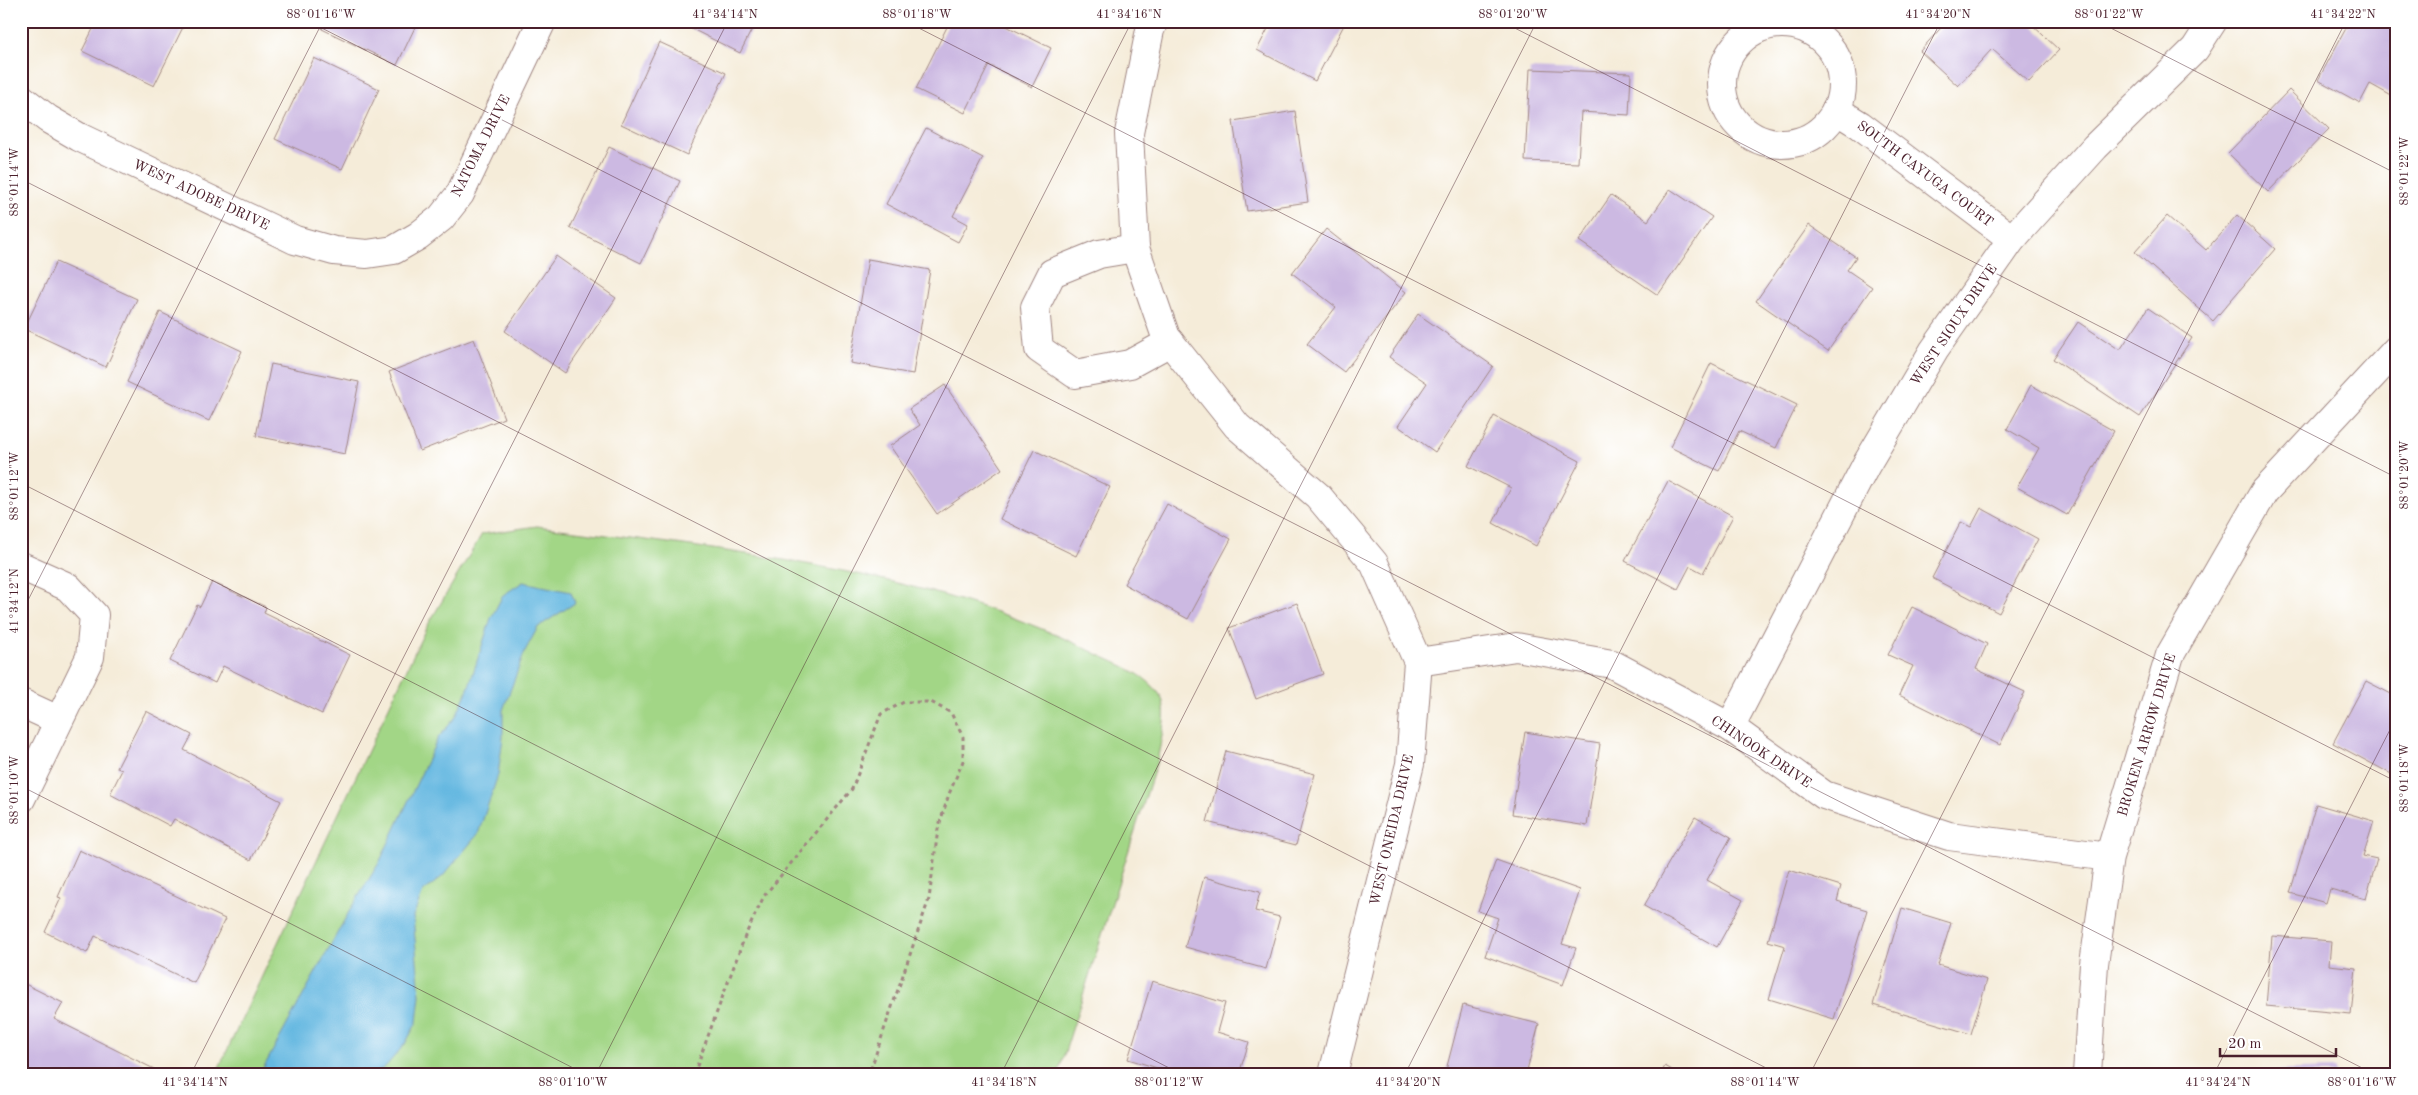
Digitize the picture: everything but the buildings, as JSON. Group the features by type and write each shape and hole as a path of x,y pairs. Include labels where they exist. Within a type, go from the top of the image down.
{"street":[{"name":"NATOMA DRIVE","path":"394,250 418,236 441,218 460,194 542,21"},
{"name":"WEST ONEIDA DRIVE","path":"1154,21 1150,30 1129,133 1135,248 1166,337 1237,426 1318,496 1374,564 1418,662 1410,764 1333,1074"},
{"name":"WEST SIOUX DRIVE","path":"1730,727 1866,465 1934,350 2012,239 2095,147 2195,49 2213,21"},
{"path":"1785,24 1804,28 1821,38 1833,53 1841,72 1842,91 1836,110 1825,126 1809,138 1790,144 1770,143 1751,136 1736,123 1726,106 1722,86 1725,66 1734,49 1747,35 1765,26 1785,24"},
{"name":"WEST ADOBE DRIVE","path":"21,98 48,120 79,137 295,240 334,252 367,254 394,250"},
{"name":"SOUTH CAYUGA COURT","path":"1836,110 1860,125 2012,239"},
{"path":"1135,248 1099,254 1052,273 1035,307 1039,350 1075,374 1130,364 1170,342"},
{"name":"BROKEN ARROW DRIVE","path":"2087,1074 2094,964 2109,857 2170,655 2264,492 2397,349"},
{"path":"21,566 68,587 94,615 90,657 21,799"},
{"name":"CHINOOK DRIVE","path":"1418,662 1516,647 1612,664 1730,727 1824,795 1949,836 2109,857"},
{"path":"21,703 58,720"}],"path":[{"path":"694,1074 745,936 764,896 852,789 881,714 904,702 931,702 951,712 963,737 963,761 949,794 938,829 930,900 869,1074"}],"green space":[{"path":"537,526 752,555 894,582 964,601 1032,625 1123,666 1140,675 1154,687 1163,701 1164,709 1157,761 1058,1074 216,1074 426,628 482,534"}],"water":[{"path":"523,582 571,592 575,603 538,627 525,651 503,710 503,737 498,775 478,834 443,876 423,892 413,916 420,995 417,1022 405,1044 386,1066 375,1074 260,1074 351,908 379,863 438,738 455,718 468,689 491,618 503,595"}]}
